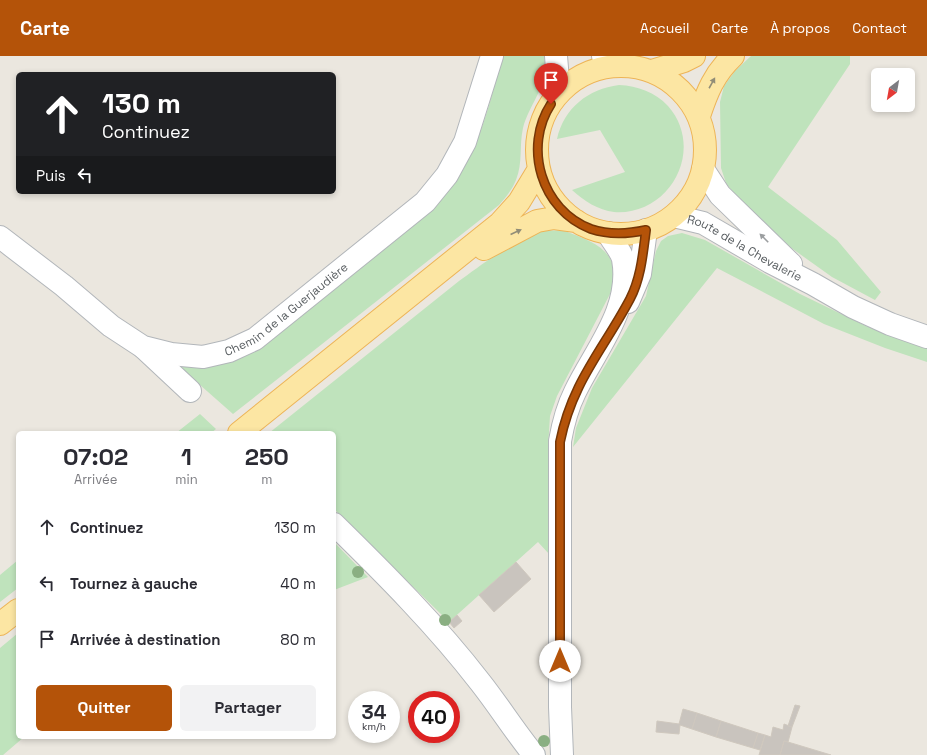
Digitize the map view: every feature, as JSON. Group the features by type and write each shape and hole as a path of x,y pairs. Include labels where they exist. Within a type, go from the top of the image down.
{"main road":[{"path":"652,71 684,61 694,56"},
{"path":"699,116 708,91 720,69 733,56"},
{"path":"608,61 652,71 671,82 687,97 699,116 705,142 703,169 693,195 674,216 646,230 627,234 608,233 591,229 576,221 560,207 547,190 539,169 537,142 544,115 559,92 575,79 608,61"},
{"path":"242,431 500,223 519,202 539,169"},
{"path":"433,278 537,221 554,218 576,221"},
{"path":"0,624 16,612"}],"street":[{"name":"Chemin de la Guerjaudière","path":"0,237 64,286 111,326 143,347 171,354 203,357 229,351 255,339 425,202 447,175 465,142 492,56"},
{"path":"556,56 559,92"},
{"name":"Route de la Chevalerie","path":"703,169 720,195 775,250 813,284"},
{"name":"Route de la Chevalerie","path":"674,216 703,223 770,262 853,307 884,322 927,337"},
{"path":"562,755 560,707 560,442 565,418 575,392 630,298 640,274 646,230"},
{"path":"608,233 622,258 625,282 613,326"},
{"path":"143,347 190,391"},
{"path":"336,526 383,571 435,627 480,682 534,755"}],"green space":[{"path":"502,56 544,56 545,66 542,85 523,128 518,174 511,190 499,205 233,414 174,362 213,365 230,362 263,347 434,206 448,190 470,154 485,117"},
{"path":"751,56 850,56 850,64 768,187 837,240 881,292 875,300 832,277 790,247 734,194 726,183 721,168 720,102 724,86 735,71"},
{"path":"619,85 639,88 652,93 663,101 679,123 683,141 682,159 676,177 666,192 651,203 634,210 614,212 602,209 592,204 581,198 572,190 625,172 600,130 557,139 565,118 579,102 597,91"},
{"path":"562,230 586,239 604,251 610,258 613,268 613,279 610,294 557,396 550,416 548,448 549,554 538,542 449,622 336,511 336,431 272,431 459,281 511,245 533,234 543,231"},
{"path":"682,233 705,240 800,294 866,326 927,348 927,362 885,348 824,324 717,268 573,447 576,428 592,388 646,296 656,251 661,241 668,236"},
{"path":"200,414 216,429 214,431 179,431"},
{"path":"336,544 368,577 336,589"},
{"path":"16,562 16,590 0,602 0,575"},
{"path":"16,635 16,739 22,739 3,755 0,755 0,648"}],"building":[{"path":"516,562 531,579 494,612 479,595"},
{"path":"457,615 462,621 454,628 449,622"},
{"path":"795,705 800,706 792,727 788,726"},
{"path":"683,709 697,713 692,729 680,725 679,734 656,732 657,721 679,724"},
{"path":"697,713 721,721 716,737 692,729"},
{"path":"721,721 758,733 753,748 716,737"},
{"path":"784,724 792,727 788,742 784,741 780,755 759,755 765,735 771,737 773,727 783,730"},
{"path":"758,733 765,735 760,750 753,748"},
{"path":"784,741 788,742 831,755 780,755"}],"route":[{"path":"551,104 544,115 537,142 539,169 547,190 560,207 576,221 591,229 608,233 627,234 646,230 640,274 630,298 575,392 565,418 560,442 560,661"}]}
